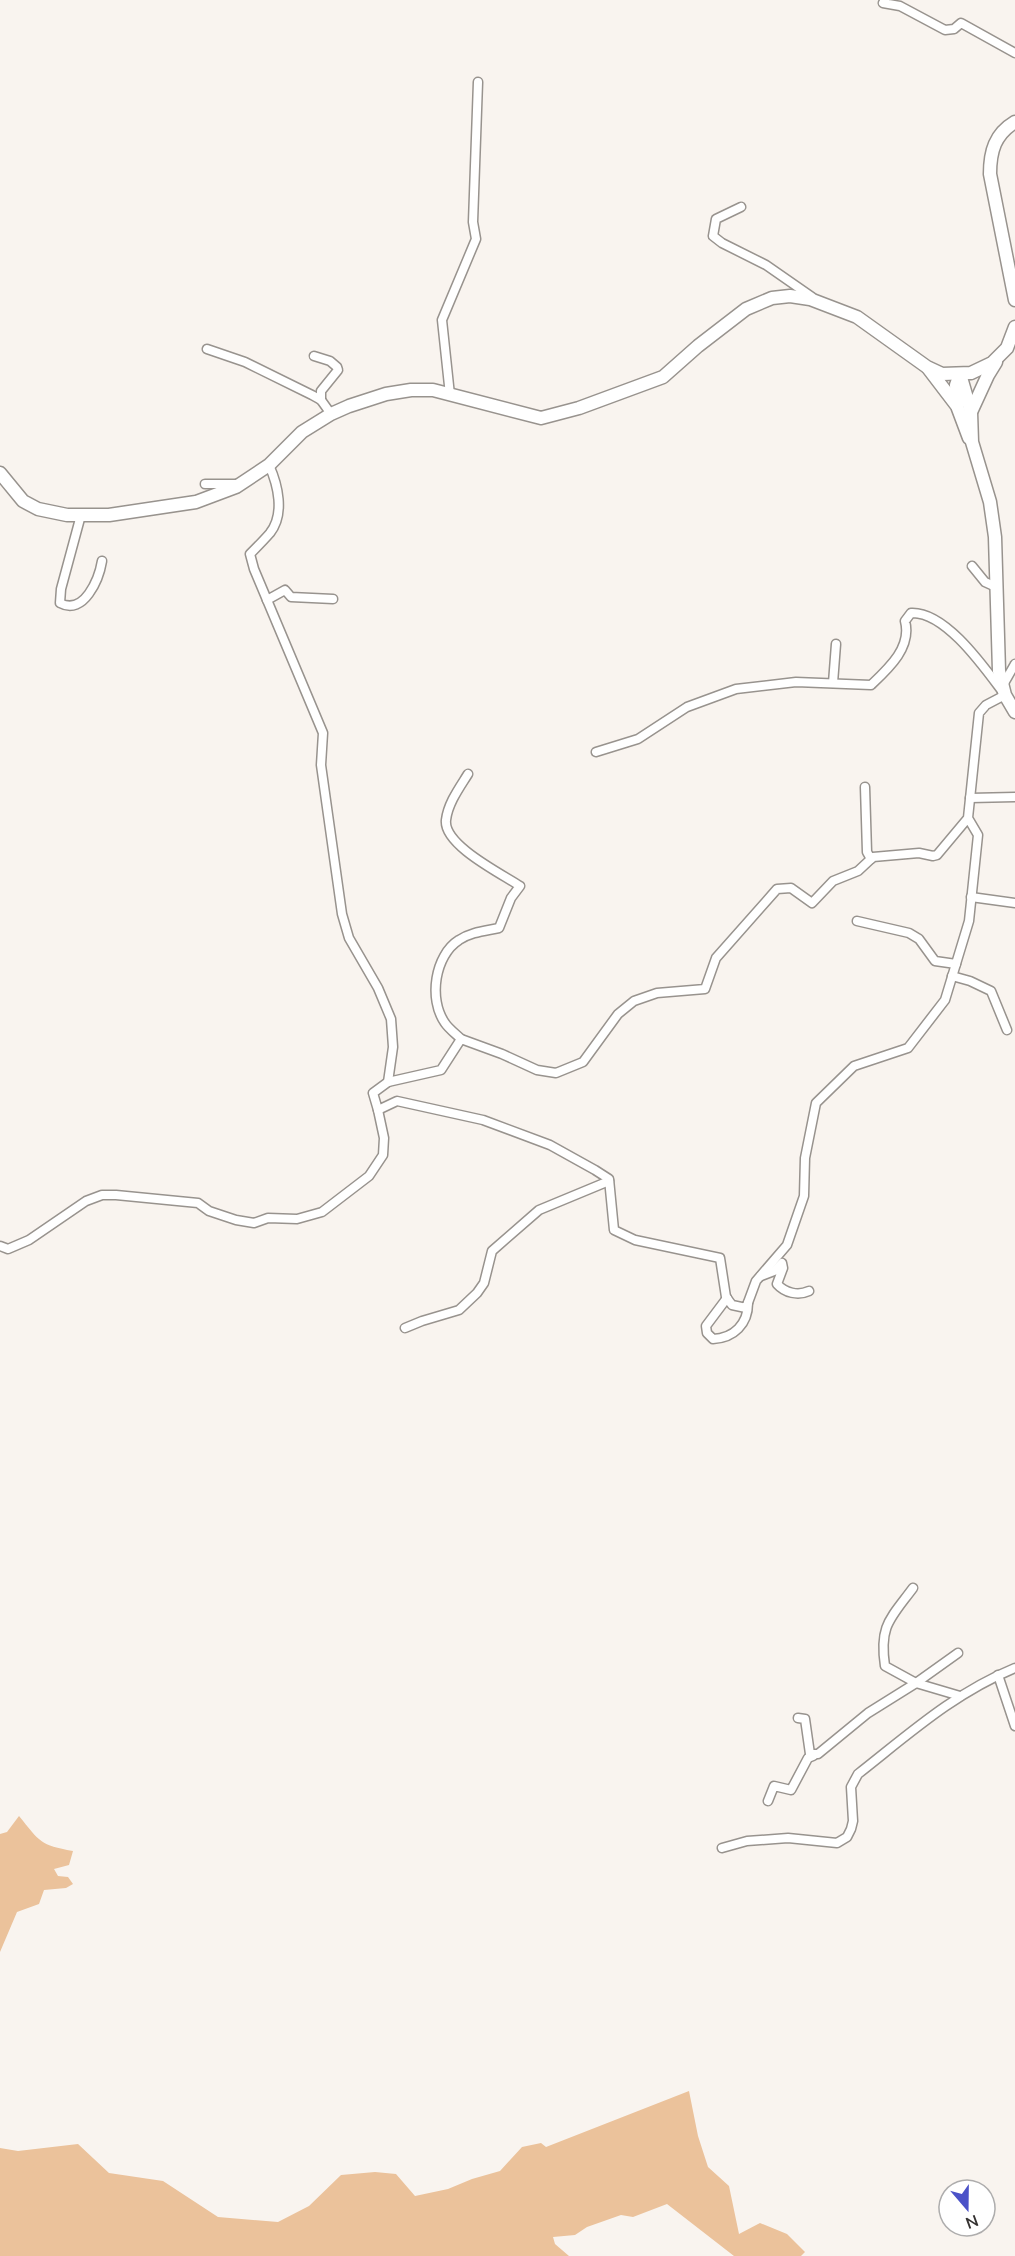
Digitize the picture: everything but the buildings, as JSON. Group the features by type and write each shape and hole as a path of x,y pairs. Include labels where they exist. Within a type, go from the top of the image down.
{"main road":[{"path":"1015,122 1005,128 995,142 990,158 990,174 1015,300"},
{"path":"0,473 23,501 35,508 67,515 110,515 196,502 240,484 269,465 302,432 331,414 386,394 411,390 433,390 541,418 579,408 663,377 746,309 772,298 790,296 817,301 857,317 927,368 942,374 960,374 981,369 998,358"},
{"path":"971,412 988,375 1006,348 1015,327"},
{"path":"927,368 957,406"},
{"path":"960,374 955,391 957,406 966,434 972,442"},
{"path":"960,374 971,412 972,442 990,502 994,537 997,651 1003,691 1015,712"}],"street":[{"path":"885,0 883,3 900,6 945,30 954,29 961,23 1015,53"},
{"path":"450,395 442,320 476,239 473,222 478,82"},
{"path":"741,207 716,219 713,236 722,243 766,265 817,301"},
{"path":"207,350 245,362 321,400 331,414"},
{"path":"314,356 330,361 337,367 337,372 321,391 321,400"},
{"path":"269,465 278,491 277,522 250,554 254,569 323,733 321,765 342,914 349,938 378,988 391,1019 393,1047 388,1082"},
{"path":"205,484 240,484"},
{"path":"81,515 61,589 60,603 65,606 74,605 91,593 101,570 102,561"},
{"path":"972,566 985,582 996,587"},
{"path":"267,600 285,590 291,597 333,599"},
{"path":"596,752 638,739 687,707 736,689 796,682 871,685 895,662 908,633 904,621 911,613 920,613 946,627 1003,691"},
{"path":"833,683 836,644"},
{"path":"468,774 453,798 446,820 447,829 462,848 520,886 511,898 498,928 465,936 448,948 442,958 436,996 445,1023 461,1040 502,1054 537,1070 556,1073 579,1064 587,1058 618,1014 634,1000 657,993 705,989 716,958 777,889 791,888 812,903 833,881 858,871 873,857 919,853 935,856 968,818 978,717 986,705 1003,691 1015,664"},
{"path":"865,788 867,852 871,859"},
{"path":"970,798 1015,797"},
{"path":"378,1110 397,1101 483,1120 550,1145 595,1170 609,1181 614,1230 635,1240 720,1258 727,1298 732,1305 746,1308 756,1281 787,1245 804,1196 805,1158 816,1103 854,1066 908,1048 945,1000 969,921 978,835 968,818"},
{"path":"971,897 1015,903"},
{"path":"857,921 909,933 919,939 935,961 956,964"},
{"path":"952,976 970,981 991,992 1007,1030"},
{"path":"0,1246 8,1249 29,1240 86,1201 102,1195 116,1194 198,1203 209,1211 254,1223 268,1218 297,1219 322,1212 369,1176 383,1155 384,1138 373,1093 388,1082 441,1070 461,1040"},
{"path":"405,1328 459,1310 477,1293 484,1282 492,1251 539,1210 609,1181"},
{"path":"760,1276 774,1271 782,1263 783,1268 777,1284 782,1289 793,1293 810,1291"},
{"path":"727,1298 706,1326 707,1333 713,1339 729,1335 745,1322 748,1302"},
{"path":"913,1588 888,1623 882,1639 885,1666 916,1683 960,1696"},
{"path":"768,1801 774,1786 791,1790 808,1758 818,1754 868,1713 958,1653"},
{"path":"722,1848 747,1841 788,1838 837,1843 847,1837 853,1821 851,1787 858,1774 960,1696 1015,1668"},
{"path":"998,1675 1015,1726"},
{"path":"798,1718 805,1719 808,1750 813,1755"}],"shaded area":[{"path":"19,1816 42,1841 54,1847 73,1851 69,1865 54,1869 58,1876 68,1877 73,1884 66,1888 44,1890 39,1904 17,1912 0,1952 0,1834 7,1832"},
{"path":"689,2091 698,2136 708,2167 729,2186 739,2234 760,2223 787,2234 805,2252 801,2256 734,2256 667,2204 633,2217 621,2215 587,2227 575,2235 553,2237 555,2244 569,2256 0,2256 0,2148 18,2151 78,2144 109,2173 163,2181 218,2217 278,2222 309,2206 341,2175 375,2172 396,2174 415,2196 448,2189 500,2171 522,2147 541,2143 546,2147"}]}
